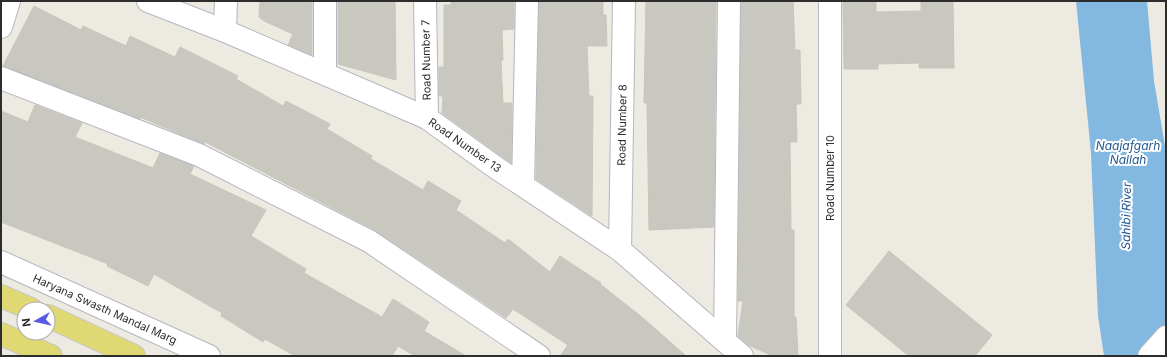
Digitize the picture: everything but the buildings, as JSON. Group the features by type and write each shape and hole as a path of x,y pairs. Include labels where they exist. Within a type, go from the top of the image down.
{"main road":[{"path":"1,296 16,302"},
{"path":"56,320 134,356"},
{"path":"1,334 51,356"}],"street":[{"path":"1,26 9,1"},
{"name":"Road Number 13","path":"148,1 225,31 427,118 620,250 742,356"},
{"path":"225,31 226,1"},
{"path":"325,1 325,74"},
{"name":"Road Number 7","path":"425,1 427,118"},
{"path":"523,185 527,1"},
{"name":"Road Number 8","path":"620,250 624,1"},
{"path":"725,341 729,1"},
{"name":"Road Number 10","path":"830,1 830,356"},
{"path":"1,78 199,155 369,241 539,356"},
{"name":"Haryana Swasth Mandal Marg","path":"1,262 209,356"},
{"path":"1149,356 1166,337"}],"water":[{"name":"Naajafgarh Nallah","path":"1076,1 1147,1 1154,81 1166,152 1166,356 1104,356 1098,316 1091,153"}],"water label":[{"name":"Sahibi River","path":"1126,216"}]}
